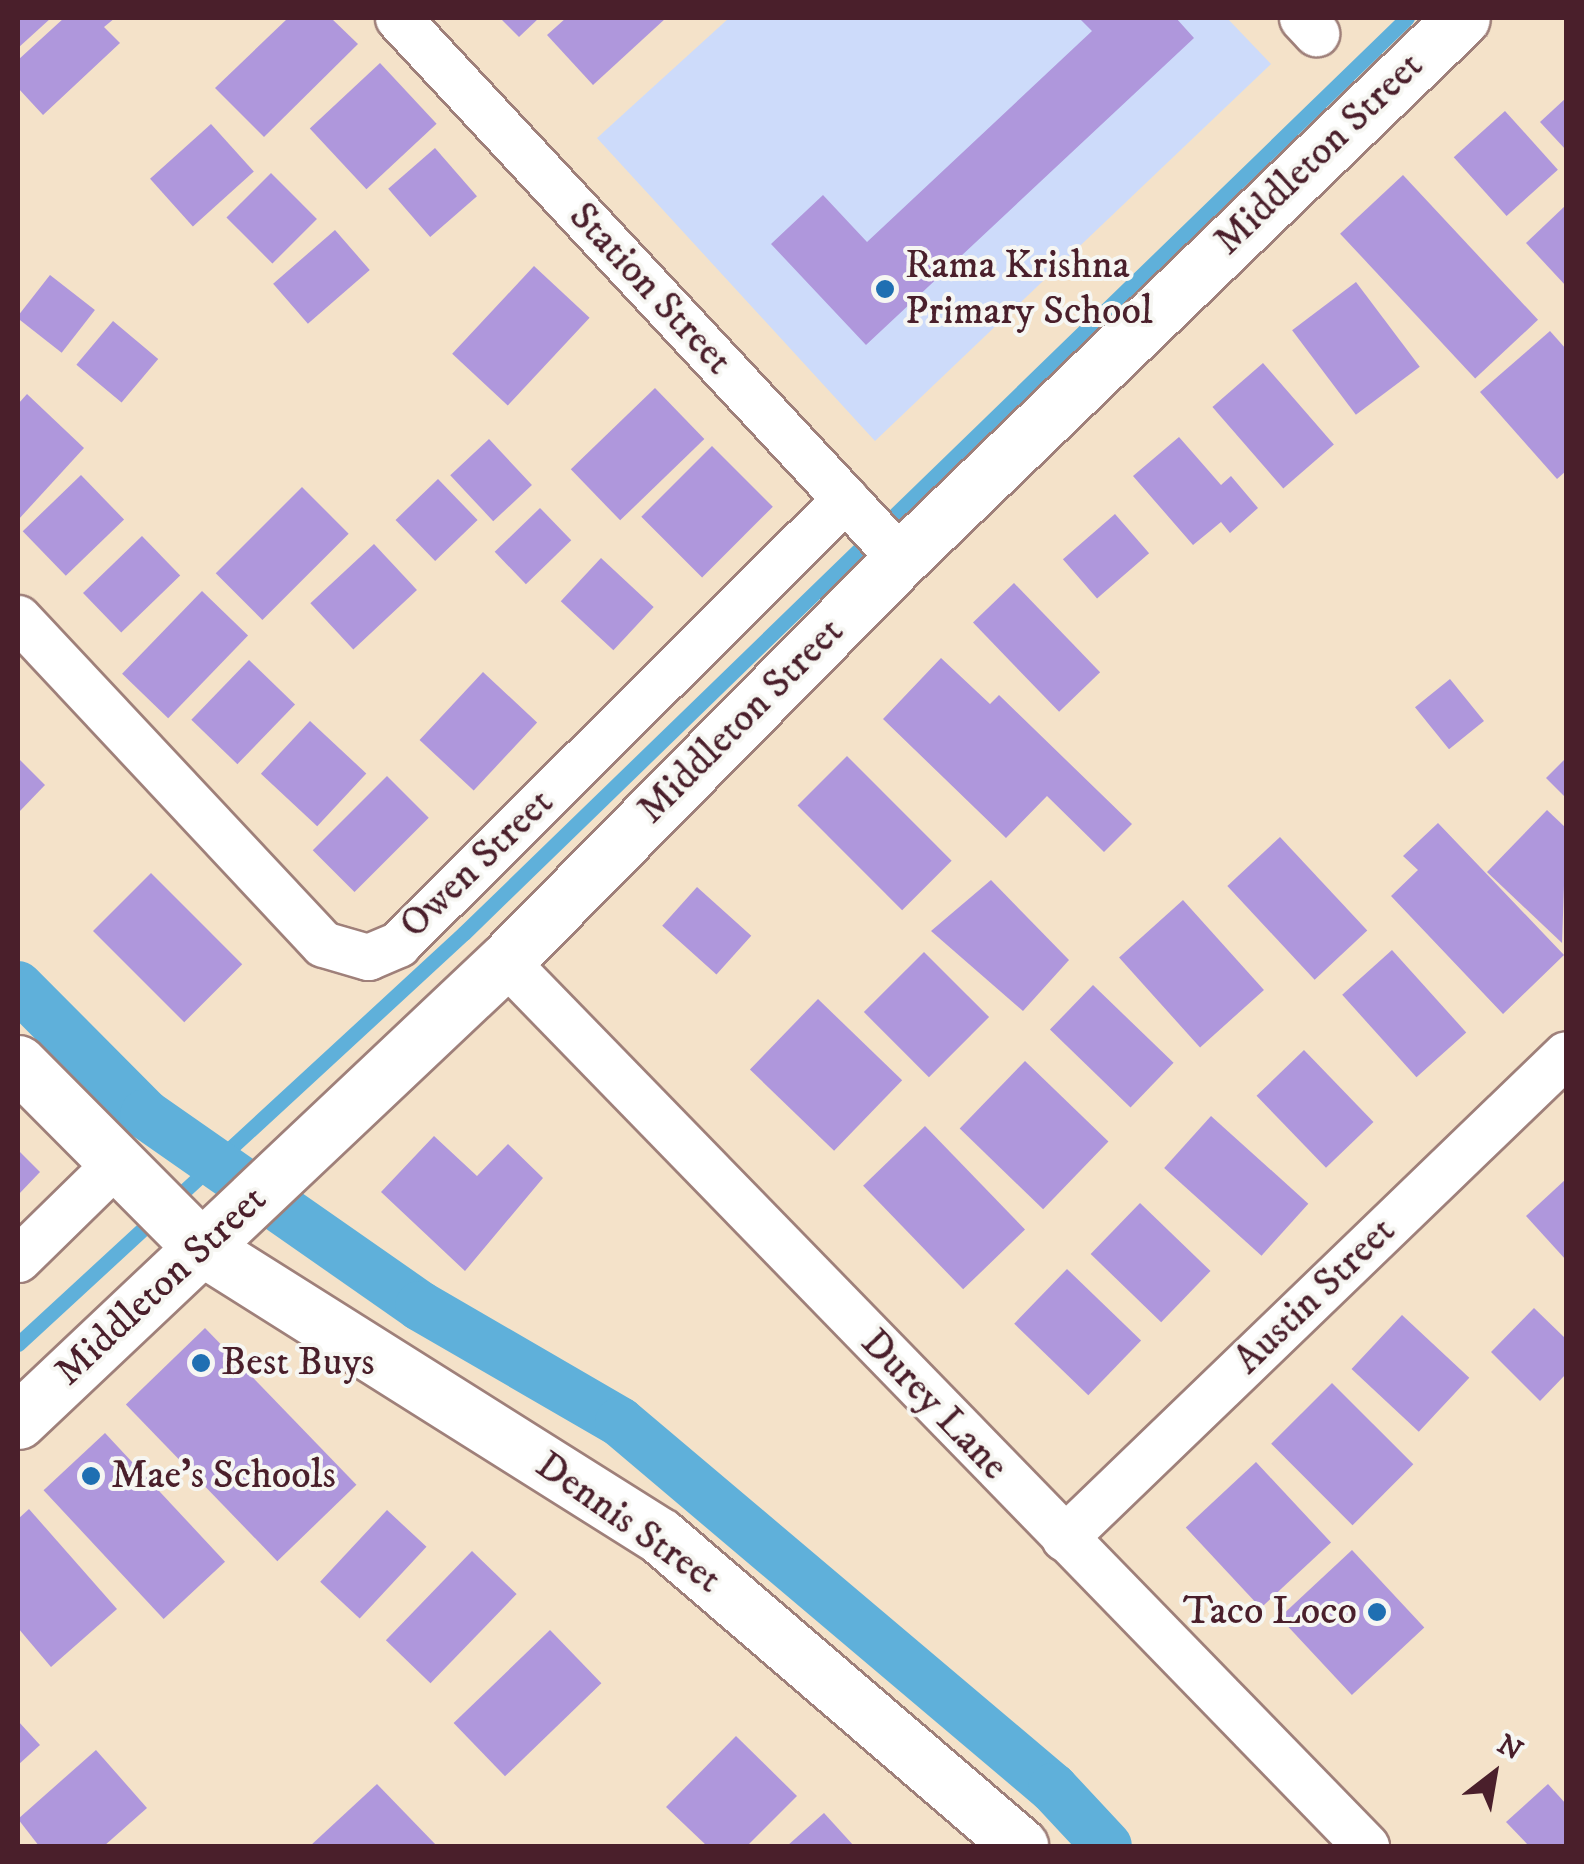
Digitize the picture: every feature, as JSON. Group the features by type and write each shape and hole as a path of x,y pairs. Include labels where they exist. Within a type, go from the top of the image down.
{"street":[{"name":"Station Street","path":"398,18 902,559"},
{"name":"Middleton Street","path":"18,1422 207,1231 294,1160 506,960 902,559 1462,18"},
{"name":"Owen Street","path":"18,618 323,944 368,957 398,944 845,499"},
{"name":"Durey Lane","path":"506,960 1366,1846"},
{"name":"Austin Street","path":"1064,1538 1566,1054"},
{"name":"Dennis Street","path":"18,1063 123,1168 207,1231 660,1536 1020,1846"},
{"path":"18,1259 123,1168"}],"shaded area":[{"name":"Rama Krishna Primary School","path":"729,18 1227,18 1271,64 875,441 597,138"}],"building":[{"path":"18,18 51,18 18,48"},
{"path":"64,18 115,18 104,27 120,43 43,115 18,88 18,60"},
{"path":"288,18 331,18 358,44 264,137 215,88"},
{"path":"500,18 539,18 519,37"},
{"path":"566,18 666,18 593,85 547,35"},
{"path":"1079,18 1176,18 1194,38 866,345 771,244 823,195 867,242 1092,31"},
{"path":"380,63 437,124 366,189 310,128"},
{"path":"1566,98 1566,150 1540,122"},
{"path":"1505,111 1558,170 1507,216 1454,157"},
{"path":"211,124 254,172 193,226 150,179"},
{"path":"435,148 477,196 430,237 388,189"},
{"path":"271,173 317,219 272,264 226,218"},
{"path":"1403,175 1538,320 1475,378 1340,234"},
{"path":"1566,205 1566,286 1526,243"},
{"path":"335,230 370,270 308,324 273,284"},
{"path":"534,266 590,318 508,406 452,354"},
{"path":"50,275 95,310 62,353 18,319"},
{"path":"1356,282 1420,367 1356,415 1292,330"},
{"path":"113,321 158,359 122,403 76,365"},
{"path":"1550,331 1566,349 1566,471 1557,479 1480,392"},
{"path":"1263,363 1334,445 1283,488 1212,407"},
{"path":"655,388 704,439 620,520 571,469"},
{"path":"27,394 84,448 18,520 18,404"},
{"path":"1179,437 1221,485 1231,476 1258,508 1230,533 1221,522 1193,545 1133,476"},
{"path":"489,439 532,485 493,521 450,475"},
{"path":"712,446 773,507 702,578 641,517"},
{"path":"81,475 124,520 66,576 23,531"},
{"path":"438,479 478,520 435,561 396,520"},
{"path":"302,487 349,534 262,620 216,573"},
{"path":"540,508 571,540 526,584 495,552"},
{"path":"1115,514 1149,553 1097,599 1063,559"},
{"path":"142,536 180,576 121,633 83,593"},
{"path":"374,544 417,590 353,649 310,603"},
{"path":"601,558 654,607 613,650 561,601"},
{"path":"1014,583 1100,672 1059,712 973,623"},
{"path":"202,591 248,635 168,718 122,674"},
{"path":"941,658 990,704 999,695 1132,824 1104,852 1047,796 1006,838 883,719"},
{"path":"249,660 295,704 237,764 191,720"},
{"path":"483,672 537,722 474,790 420,740"},
{"path":"1450,679 1484,721 1449,749 1415,707"},
{"path":"310,721 366,774 317,826 261,774"},
{"path":"847,756 952,861 902,910 798,805"},
{"path":"18,758 45,785 18,813"},
{"path":"1566,758 1566,798 1546,778"},
{"path":"387,776 429,818 354,892 313,850"},
{"path":"1547,810 1566,828 1562,943 1487,872"},
{"path":"1438,823 1564,955 1503,1014 1391,896 1418,870 1403,856"},
{"path":"1280,837 1367,931 1315,980 1227,886"},
{"path":"151,873 242,964 184,1022 93,931"},
{"path":"991,880 1069,960 1023,1011 931,931"},
{"path":"697,887 751,936 716,974 662,926"},
{"path":"1183,900 1264,990 1200,1047 1119,958"},
{"path":"1392,950 1466,1032 1416,1077 1342,995"},
{"path":"924,952 989,1017 929,1077 864,1012"},
{"path":"1093,985 1174,1063 1130,1107 1050,1030"},
{"path":"818,999 902,1080 834,1151 750,1069"},
{"path":"1304,1050 1373,1122 1326,1168 1257,1096"},
{"path":"1025,1061 1108,1142 1043,1209 960,1129"},
{"path":"1211,1116 1308,1204 1262,1256 1164,1168"},
{"path":"925,1126 1025,1230 963,1289 863,1186"},
{"path":"434,1136 477,1176 508,1144 543,1178 465,1271 381,1192"},
{"path":"18,1150 40,1172 18,1195"},
{"path":"1566,1179 1566,1260 1526,1216"},
{"path":"1140,1203 1210,1271 1161,1322 1091,1254"},
{"path":"1067,1269 1141,1341 1088,1395 1014,1324"},
{"path":"1534,1308 1566,1339 1566,1374 1540,1401 1491,1352"},
{"path":"1402,1315 1469,1378 1419,1432 1352,1369"},
{"path":"205,1328 356,1485 277,1561 126,1404"},
{"path":"1332,1383 1413,1464 1353,1525 1271,1444"},
{"path":"105,1433 225,1562 164,1619 44,1490"},
{"path":"1256,1462 1331,1542 1261,1608 1186,1527"},
{"path":"29,1509 117,1609 51,1667 18,1628 18,1519"},
{"path":"387,1510 426,1547 360,1619 320,1582"},
{"path":"1352,1550 1424,1628 1352,1695 1280,1618"},
{"path":"472,1551 517,1594 430,1683 386,1640"},
{"path":"550,1630 601,1683 505,1776 454,1723"},
{"path":"18,1721 40,1745 18,1765"},
{"path":"736,1736 797,1796 747,1846 707,1846 666,1807"},
{"path":"96,1750 147,1808 104,1846 39,1846 18,1819"},
{"path":"377,1784 437,1846 310,1846"},
{"path":"1548,1784 1566,1804 1566,1846 1529,1846 1506,1822"},
{"path":"824,1813 854,1846 787,1846"}],"waterway":[{"path":"18,1344 464,933 1407,18"},
{"path":"18,986 145,1114 420,1306 620,1422 1053,1788 1107,1846"}],"place":[{"name":"Rama Krishna Primary School","path":"885,289"},
{"name":"Best Buys","path":"201,1363"},
{"name":"Mae's Schools","path":"91,1476"},
{"name":"Taco Loco","path":"1377,1612"}]}
